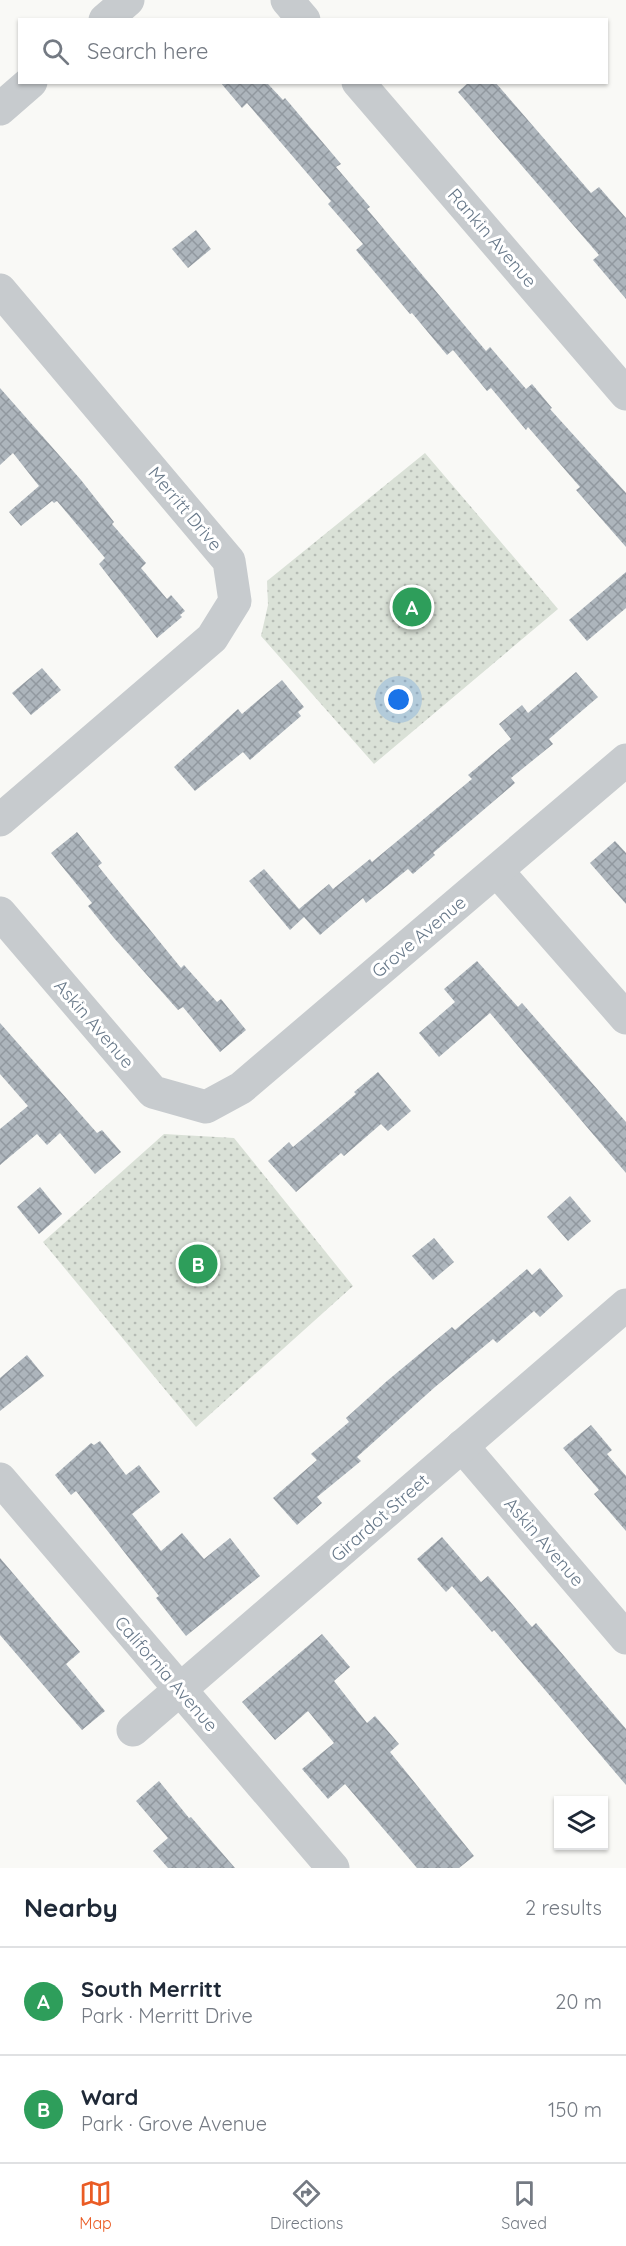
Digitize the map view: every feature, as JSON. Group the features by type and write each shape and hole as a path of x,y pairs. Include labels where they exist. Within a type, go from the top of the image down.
{"street":[{"path":"107,18 128,0"},
{"path":"287,0 301,18"},
{"path":"0,109 29,84"},
{"name":"Rankin Avenue","path":"360,84 626,394"},
{"name":"Merritt Drive","path":"0,290 229,561 235,600 212,638 0,820"},
{"name":"Grove Avenue","path":"206,1107 241,1088 626,760"},
{"path":"497,871 626,1018"},
{"name":"Askin Avenue","path":"0,914 153,1092 206,1107"},
{"name":"Girardot Street","path":"133,1730 626,1305"},
{"name":"Askin Avenue","path":"462,1446 626,1638"},
{"name":"California Avenue","path":"0,1479 333,1868"}],"shaded area":[{"path":"425,453 558,609 374,764 261,636 268,605 267,581"},
{"path":"164,1134 234,1138 353,1286 196,1427 43,1242"}],"building":[{"path":"222,84 268,84 283,100 285,98 341,164 336,167 370,207 367,209 486,351 490,347 526,389 532,384 552,408 550,409 626,493 626,547 576,490 580,487 528,427 526,430 491,388 487,391 453,350 447,355 412,313 410,314 356,250 363,244 328,204 331,201 247,103 242,108"},
{"path":"467,84 497,84 591,193 599,187 626,218 626,299 593,260 599,255 458,92"},
{"path":"196,230 211,249 188,268 172,249"},
{"path":"0,388 81,480 114,522 112,524 146,563 141,568 167,599 171,595 185,611 180,615 182,617 157,638 99,564 105,558 57,501 54,503 52,501 21,526 9,512 39,486 13,453 0,465"},
{"path":"626,572 626,608 587,641 569,620"},
{"path":"42,668 61,690 31,715 12,693"},
{"path":"576,672 598,697 549,739 553,744 511,778 515,783 433,853 435,855 413,874 408,869 366,903 363,898 320,935 304,917 290,930 249,881 264,869 299,909 329,884 333,889 370,859 372,862 472,779 468,775 511,739 499,724 522,705 528,713"},
{"path":"282,680 304,707 298,712 301,716 250,760 243,752 195,791 174,767 238,709 242,714"},
{"path":"77,832 102,863 98,866 181,968 184,965 217,1002 221,999 246,1030 220,1052 183,1007 178,1010 114,938 88,906 92,903 51,853"},
{"path":"615,841 626,853 626,904 590,863"},
{"path":"477,961 518,1007 522,1003 626,1122 626,1173 490,1013 439,1057 419,1033 455,1002 444,989"},
{"path":"0,1023 97,1133 102,1130 121,1152 95,1174 60,1133 47,1145 37,1134 0,1165 0,1129 28,1106 0,1074"},
{"path":"378,1072 411,1111 388,1131 381,1124 344,1156 341,1153 296,1192 268,1161 289,1142 293,1147 356,1094 354,1092"},
{"path":"40,1187 62,1214 39,1234 17,1207"},
{"path":"570,1196 591,1221 568,1241 547,1217"},
{"path":"434,1238 454,1262 433,1280 412,1256"},
{"path":"540,1268 563,1296 540,1317 534,1311 497,1343 493,1339 435,1387 357,1457 361,1461 317,1497 322,1503 297,1525 273,1498 317,1460 311,1454 349,1422 346,1418 387,1381 452,1327 455,1330 527,1269 532,1275"},
{"path":"27,1355 44,1376 0,1411 0,1378"},
{"path":"591,1425 612,1450 607,1454 626,1476 626,1531 594,1494 599,1490 563,1448"},
{"path":"100,1441 126,1475 139,1465 160,1492 132,1514 161,1551 182,1533 204,1559 230,1538 260,1576 186,1636 156,1598 159,1596 76,1491 71,1495 55,1475 91,1443 94,1445"},
{"path":"442,1537 481,1582 488,1576 532,1627 536,1623 626,1729 626,1785 494,1630 492,1632 452,1586 446,1592 417,1559"},
{"path":"0,1558 80,1652 66,1664 105,1711 82,1730 0,1635"},
{"path":"322,1634 350,1667 334,1681 367,1723 375,1716 399,1744 390,1752 474,1856 459,1868 417,1868 345,1784 328,1799 302,1769 334,1743 308,1711 275,1740 242,1702"},
{"path":"159,1781 235,1868 168,1868 153,1851 168,1838 136,1801"}],"place":[{"name":"South Merritt","path":"412,607"},
{"name":"Ward","path":"198,1264"}]}
